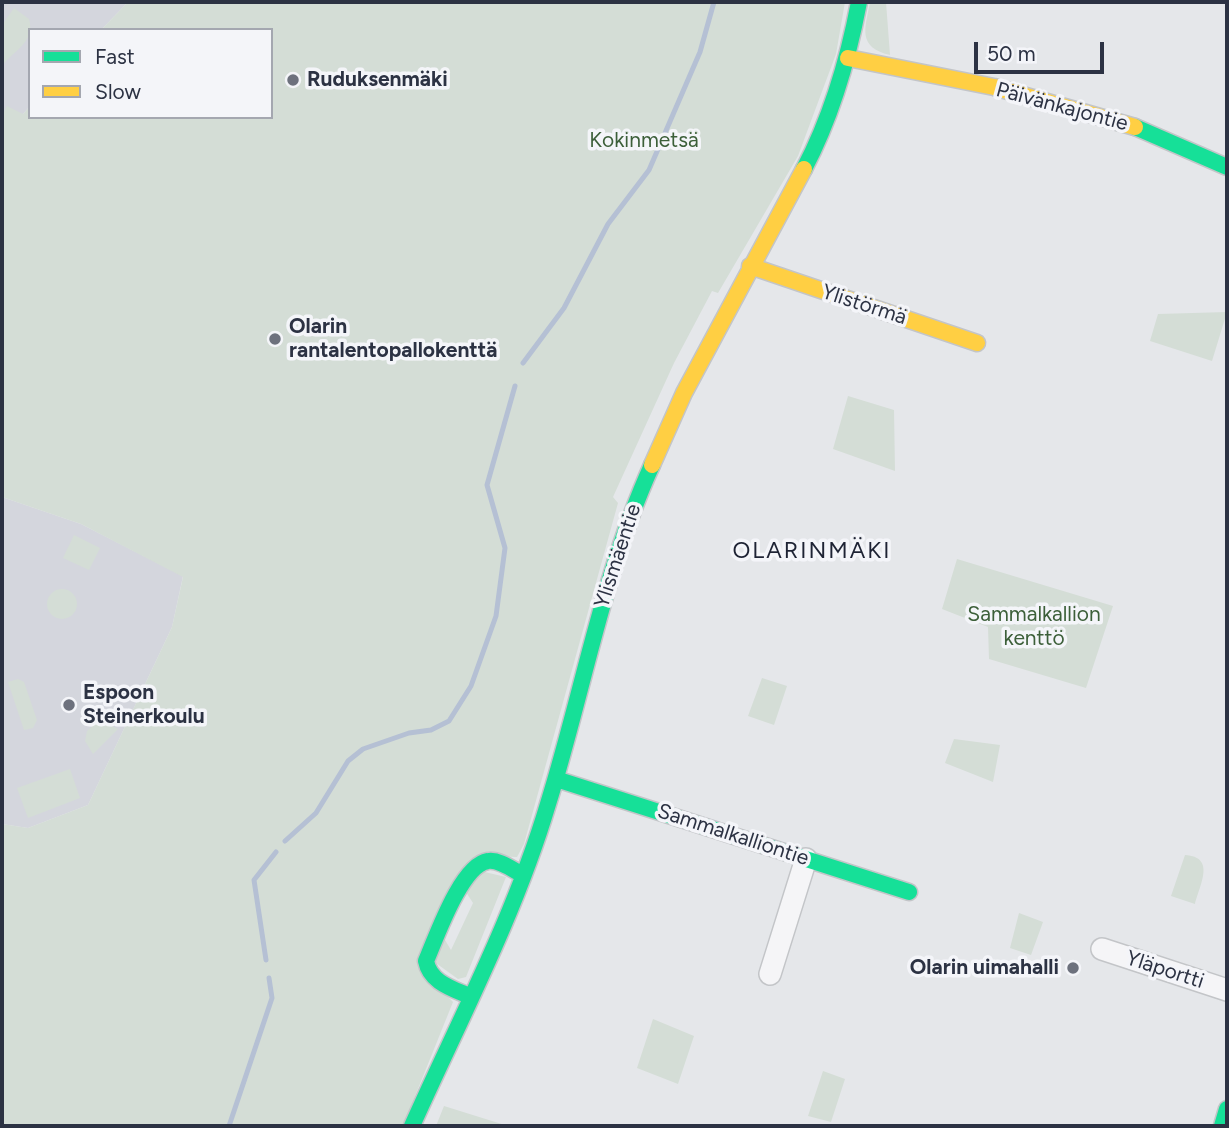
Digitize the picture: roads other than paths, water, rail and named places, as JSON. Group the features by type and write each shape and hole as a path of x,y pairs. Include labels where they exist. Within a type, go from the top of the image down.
{"street":[{"name":"Ylismäentie","path":"412,1126 523,875 556,779 592,641 636,500 684,393 820,138 848,58 859,2"},
{"name":"Päivänkajontie","path":"848,58 989,87 1118,119 1227,167"},
{"name":"Ylistörmä","path":"750,266 977,343"},
{"name":"Sammalkalliontie","path":"556,779 909,892"},
{"path":"770,974 806,859"},
{"path":"469,996 432,977 427,970 426,961 471,870 486,861 492,861 523,875"},
{"name":"Yläportti","path":"1102,949 1227,990"},
{"path":"1222,1126 1227,1109"}],"waterway":[{"path":"523,363 564,308 608,224 649,170 700,52 714,2"},
{"path":"285,841 316,813 348,761 363,749 409,733 431,730 449,721 471,686 496,616 505,548 487,485 515,386"},
{"path":"266,960 254,880 276,852"},
{"path":"229,1126 272,998 269,978"}],"place":[{"name":"Ruduksenmäki","path":"293,80"},
{"name":"Olarin rantalentopallokenttä","path":"275,339"},
{"name":"Espoon Steinerkoulu","path":"69,705"},
{"name":"Olarin uimahalli","path":"1073,968"}],"district":[{"name":"OLARINMÄKI","path":"812,551"}],"park label":[{"name":"Kokinmetsä","path":"644,141"},
{"name":"Sammalkallion kenttö","path":"1034,627"}]}
